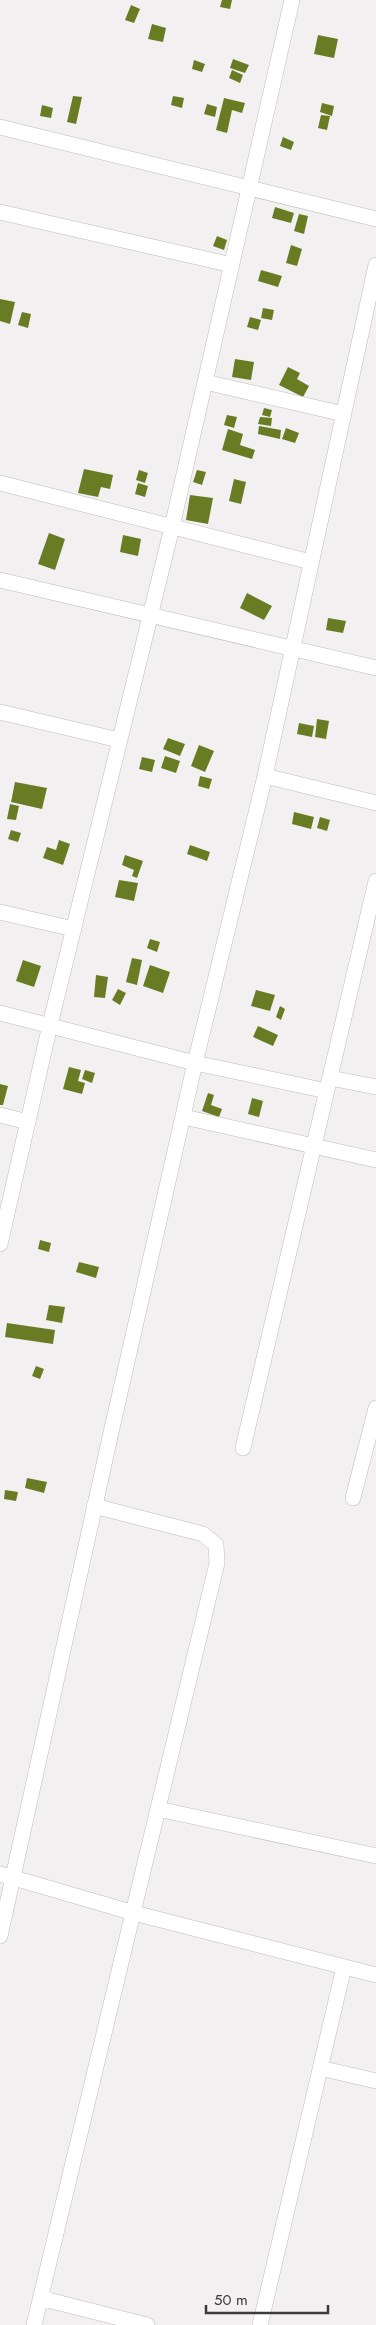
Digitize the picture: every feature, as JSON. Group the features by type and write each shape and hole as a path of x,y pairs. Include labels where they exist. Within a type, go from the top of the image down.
{"street":[{"path":"0,1244 50,1025 172,526 292,0"},
{"path":"0,127 376,219"},
{"path":"0,212 232,265"},
{"path":"0,1936 7,1876 195,1063 265,776 311,562 373,291 376,265"},
{"path":"205,382 344,414"},
{"path":"0,482 311,562"},
{"path":"0,580 376,668"},
{"path":"0,712 119,740"},
{"path":"265,776 376,803"},
{"path":"243,1448 376,881"},
{"path":"0,912 74,929"},
{"path":"0,1013 195,1063 328,1084 376,1087"},
{"path":"0,1115 28,1122"},
{"path":"184,1117 376,1160"},
{"path":"353,1498 372,1443 376,1408"},
{"path":"34,2325 217,1563 216,1545 204,1534 94,1506"},
{"path":"158,1809 376,1856"},
{"path":"7,1876 134,1913 376,1975"},
{"path":"260,2325 344,1967"},
{"path":"320,2068 376,2081"},
{"path":"40,2298 146,2325"}],"building":[{"path":"222,0 232,0 230,9 220,7"},
{"path":"131,5 140,9 134,23 125,20"},
{"path":"152,24 166,28 163,42 148,39"},
{"path":"318,35 338,39 334,58 314,54"},
{"path":"233,59 249,65 245,73 230,68"},
{"path":"194,60 205,64 202,72 192,69"},
{"path":"232,70 243,75 240,83 229,78"},
{"path":"73,96 82,97 76,124 67,122"},
{"path":"173,96 184,98 182,108 171,105"},
{"path":"224,98 245,103 242,113 232,110 227,133 216,130"},
{"path":"322,103 334,106 332,116 320,112"},
{"path":"207,104 217,107 215,117 204,114"},
{"path":"42,105 53,108 51,118 40,116"},
{"path":"321,115 330,116 327,130 318,128"},
{"path":"283,137 294,142 291,150 280,146"},
{"path":"275,207 294,213 291,223 272,218"},
{"path":"299,214 308,216 304,234 294,231"},
{"path":"217,236 227,240 224,250 213,246"},
{"path":"291,245 302,249 297,266 286,263"},
{"path":"261,270 282,276 278,287 258,281"},
{"path":"0,299 15,302 10,324 0,321"},
{"path":"263,308 274,310 272,320 261,318"},
{"path":"22,312 31,314 28,328 18,325"},
{"path":"250,317 261,320 258,330 247,327"},
{"path":"235,359 254,362 251,380 232,377"},
{"path":"288,367 300,373 297,379 309,386 303,397 279,385"},
{"path":"264,408 272,410 270,417 262,415"},
{"path":"227,415 237,417 234,428 224,425"},
{"path":"260,417 272,418 271,426 258,424"},
{"path":"259,426 281,430 280,439 258,434"},
{"path":"286,428 299,433 295,443 282,439"},
{"path":"228,429 243,434 240,445 255,450 252,459 222,450"},
{"path":"84,469 113,475 110,489 101,487 98,497 78,493"},
{"path":"139,470 148,473 145,483 136,480"},
{"path":"197,470 206,472 202,485 193,482"},
{"path":"234,479 246,482 241,504 229,501"},
{"path":"138,483 148,486 145,497 135,494"},
{"path":"190,495 213,498 208,524 186,520"},
{"path":"49,533 65,539 55,570 38,564"},
{"path":"123,535 141,539 138,556 120,552"},
{"path":"247,593 272,606 264,620 240,608"},
{"path":"328,618 346,621 343,633 326,630"},
{"path":"317,719 329,721 326,739 315,737"},
{"path":"299,723 314,726 312,737 297,734"},
{"path":"168,738 185,744 180,756 163,749"},
{"path":"199,745 214,751 205,772 191,766"},
{"path":"165,756 180,761 176,773 161,768"},
{"path":"142,757 155,760 152,772 139,769"},
{"path":"200,776 212,779 209,789 198,786"},
{"path":"15,782 47,788 42,809 11,802"},
{"path":"10,804 19,806 16,820 7,819"},
{"path":"294,812 314,817 311,829 292,824"},
{"path":"320,817 330,820 327,831 317,828"},
{"path":"11,830 21,833 18,842 8,839"},
{"path":"59,840 70,844 63,865 43,858 47,847 56,850"},
{"path":"190,845 210,852 207,861 187,854"},
{"path":"125,855 143,861 137,878 132,876 134,870 122,865"},
{"path":"119,880 138,883 134,901 115,897"},
{"path":"150,939 160,942 157,952 147,948"},
{"path":"132,958 142,960 137,985 126,982"},
{"path":"23,960 41,966 34,987 16,981"},
{"path":"150,965 170,972 163,993 143,986"},
{"path":"96,975 108,977 105,998 94,997"},
{"path":"118,989 126,993 120,1005 112,1000"},
{"path":"256,990 275,995 270,1011 251,1006"},
{"path":"280,1006 285,1009 281,1020 276,1017"},
{"path":"258,1026 278,1035 273,1046 253,1037"},
{"path":"69,1067 81,1070 78,1081 85,1083 82,1094 63,1089"},
{"path":"85,1070 95,1073 92,1083 82,1079"},
{"path":"0,1084 8,1086 3,1105 0,1105"},
{"path":"208,1093 214,1095 211,1105 222,1109 219,1117 202,1111"},
{"path":"252,1098 263,1101 259,1117 248,1114"},
{"path":"40,1240 51,1243 49,1252 38,1249"},
{"path":"79,1262 99,1267 96,1278 76,1272"},
{"path":"49,1305 65,1307 62,1323 46,1320"},
{"path":"7,1323 55,1330 53,1344 5,1337"},
{"path":"36,1366 44,1369 40,1379 32,1376"},
{"path":"27,1478 47,1482 44,1493 25,1488"},
{"path":"5,1490 18,1492 16,1501 4,1499"}]}
